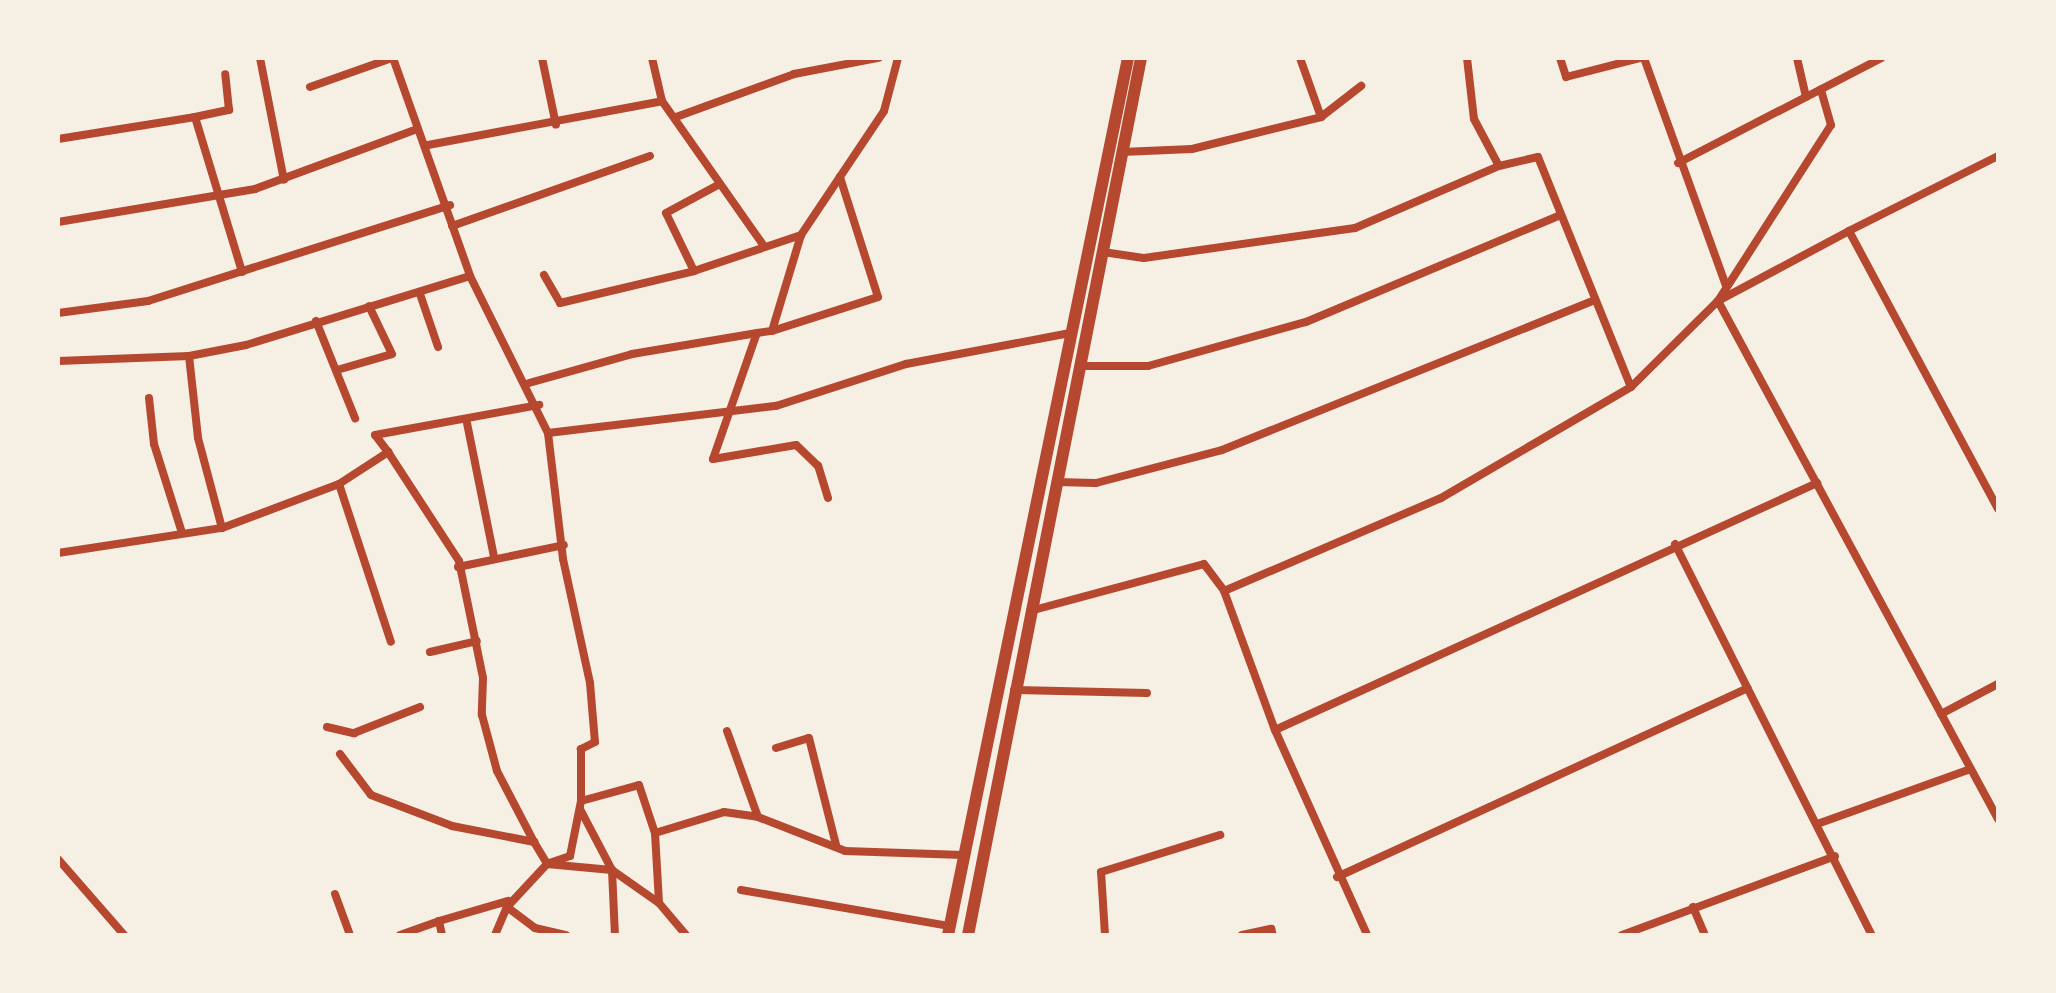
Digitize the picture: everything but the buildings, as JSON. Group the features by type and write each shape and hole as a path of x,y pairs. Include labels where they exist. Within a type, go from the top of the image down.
{"main road":[{"path":"949,930 1128,58"},
{"path":"968,935 1013,690 1082,366 1141,58"},
{"path":"974,798 991,804"}],"street":[{"path":"260,58 284,180"},
{"path":"310,87 393,58 417,129 428,145 450,205 452,226 470,276 529,383 548,433 595,742 581,749 581,805 570,856 547,864 507,904 495,935"},
{"path":"542,58 556,125"},
{"path":"652,58 662,101 676,117 718,185 764,246"},
{"path":"676,117 794,74 878,58"},
{"path":"772,331 801,235 884,111 898,58"},
{"path":"1300,58 1321,117"},
{"path":"1467,58 1474,119 1499,166"},
{"path":"1560,58 1566,77 1642,58 1678,163 1726,286"},
{"path":"1797,58 1806,97"},
{"path":"1678,163 1881,58"},
{"path":"58,139 229,110 225,74"},
{"path":"1122,152 1192,149 1321,117 1361,86"},
{"path":"1718,301 1831,125 1821,89"},
{"path":"428,145 556,125 662,101"},
{"path":"195,117 242,272"},
{"path":"58,222 217,196 284,180 417,129"},
{"path":"452,226 650,156"},
{"path":"1224,591 1441,498 1631,387 1718,301 1998,156"},
{"path":"1103,252 1144,258 1355,228 1499,166 1538,157 1591,302 1631,387"},
{"path":"529,383 646,351 772,331 878,297 840,177"},
{"path":"694,271 666,213 718,185"},
{"path":"58,313 148,301 450,205"},
{"path":"1082,366 1148,366 1306,322 1558,216"},
{"path":"1849,231 1998,509"},
{"path":"544,275 560,303 694,271 801,235"},
{"path":"58,361 189,356 420,294 470,276"},
{"path":"420,294 438,347"},
{"path":"1718,301 1998,819"},
{"path":"1056,482 1096,483 1222,450 1591,302"},
{"path":"337,370 392,354 369,306"},
{"path":"316,321 355,418"},
{"path":"757,333 723,415 713,459 796,445 818,466 828,498"},
{"path":"548,433 723,415 834,393 906,364 1070,333"},
{"path":"189,356 198,438 222,528"},
{"path":"149,398 154,444 182,533"},
{"path":"539,405 467,423 375,435 458,567 477,641 489,743 547,864"},
{"path":"467,423 494,557"},
{"path":"58,553 222,528 339,484 388,452"},
{"path":"1275,730 1675,544 1817,483"},
{"path":"339,484 391,642"},
{"path":"1675,544 1820,823 1872,935"},
{"path":"458,567 494,557 564,545"},
{"path":"1029,611 1204,564 1224,591 1275,730 1337,877 1367,935"},
{"path":"430,652 477,641"},
{"path":"1941,714 1998,684"},
{"path":"1337,877 1748,688"},
{"path":"1013,690 1147,693"},
{"path":"327,727 354,733 420,707"},
{"path":"727,731 758,817"},
{"path":"776,748 809,738 836,845"},
{"path":"340,754 371,795 452,826 534,842"},
{"path":"1820,823 1971,769"},
{"path":"581,805 639,785 655,833 659,903"},
{"path":"581,805 612,870 615,935"},
{"path":"655,833 724,812 758,817 836,845 963,855"},
{"path":"1105,935 1101,872 1220,835"},
{"path":"1622,935 1835,856"},
{"path":"58,859 124,935"},
{"path":"547,864 612,870 659,903 686,935"},
{"path":"741,890 949,930"},
{"path":"335,894 350,935"},
{"path":"400,935 439,921 507,904"},
{"path":"507,904 535,928 566,935"},
{"path":"1693,907 1705,935"},
{"path":"439,921 442,935"},
{"path":"1242,935 1271,929 1273,935"}]}
